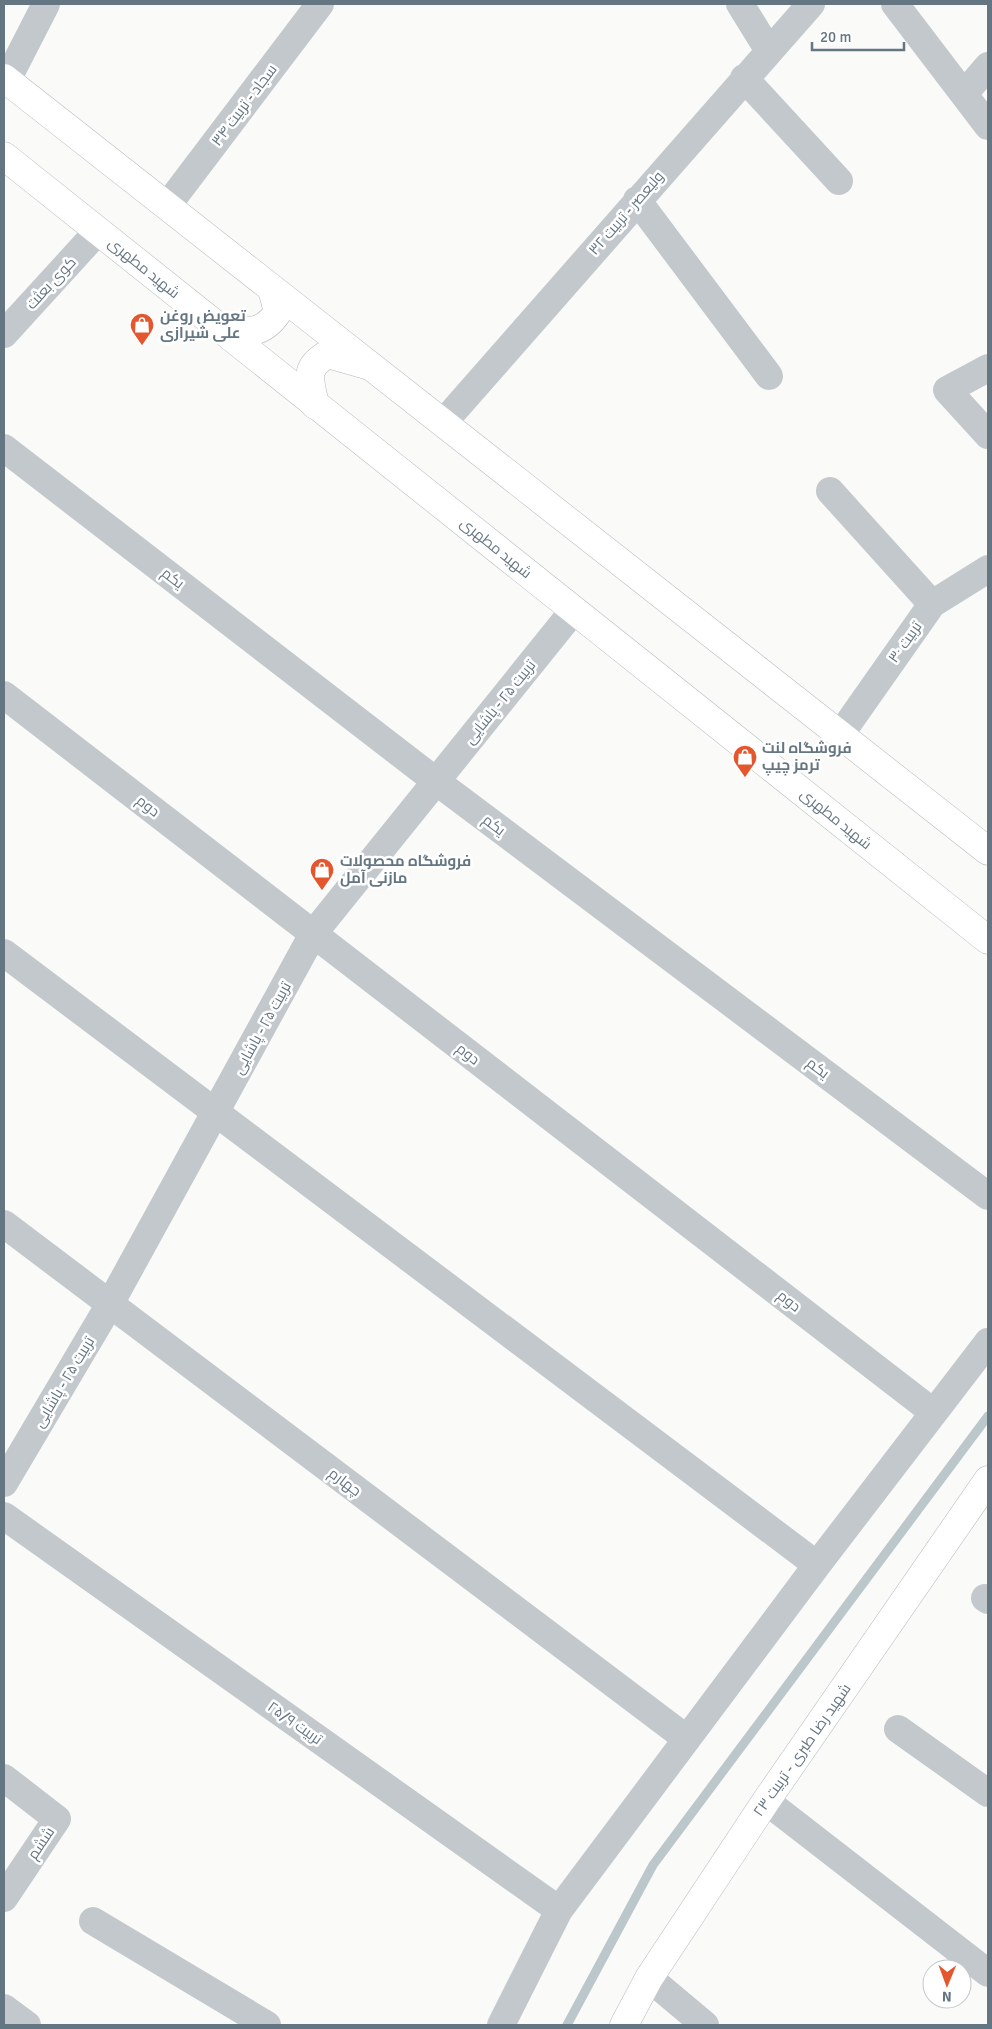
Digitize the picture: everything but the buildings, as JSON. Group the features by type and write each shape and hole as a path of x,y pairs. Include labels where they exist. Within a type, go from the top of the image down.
{"main road":[{"path":"5,79 988,852"},
{"name":"شهید مطهری","path":"4,156 988,940"},
{"path":"220,328 255,332 270,324 278,312 272,289"},
{"path":"315,404 309,376 315,362 328,354 370,366"},
{"name":"شهید رضا طبری - تربیت ۲۳","path":"624,2025 649,1978 766,1801 988,1480"}],"street":[{"path":"5,79 46,4"},
{"name":"سجاد - تربیت ۳۴","path":"167,206 320,4"},
{"path":"740,4 769,51"},
{"name":"ولیعصر - تربیت ۳۲","path":"443,423 744,78 811,4"},
{"path":"895,4 988,126"},
{"path":"964,94 988,66"},
{"path":"744,78 839,181"},
{"path":"637,200 769,376"},
{"name":"کوی بعثت","path":"4,334 98,231"},
{"path":"988,368 947,390 988,435"},
{"name":"یکم","path":"4,448 436,782 988,1196"},
{"path":"830,491 932,604"},
{"name":"تربیت ۳۰","path":"840,735 932,604 988,569"},
{"name":"تربیت ۲۵ - پاشایی","path":"4,1483 110,1304 313,934 574,610"},
{"name":"دوم","path":"4,695 933,1412"},
{"path":"4,953 817,1565"},
{"name":"چهارم","path":"4,1224 687,1740"},
{"path":"502,2025 559,1910 817,1565 988,1342"},
{"name":"تربیت ۲۵/۹","path":"4,1516 559,1910"},
{"path":"898,1729 988,1793"},
{"name":"ششم","path":"4,1778 57,1818 4,1898"},
{"path":"766,1801 988,1973"},
{"path":"93,1922 267,2025"},
{"path":"649,1978 705,2025"},
{"path":"4,2008 27,2025"}],"waterway":[{"path":"567,2025 653,1865 988,1416"}],"place":[{"name":"تعویض روغن علی شیرازی","path":"142,346"},
{"name":"فروشگاه لنت ترمز چیپ","path":"745,778"},
{"name":"فروشگاه محصولات مازنی آمل","path":"322,891"}]}
